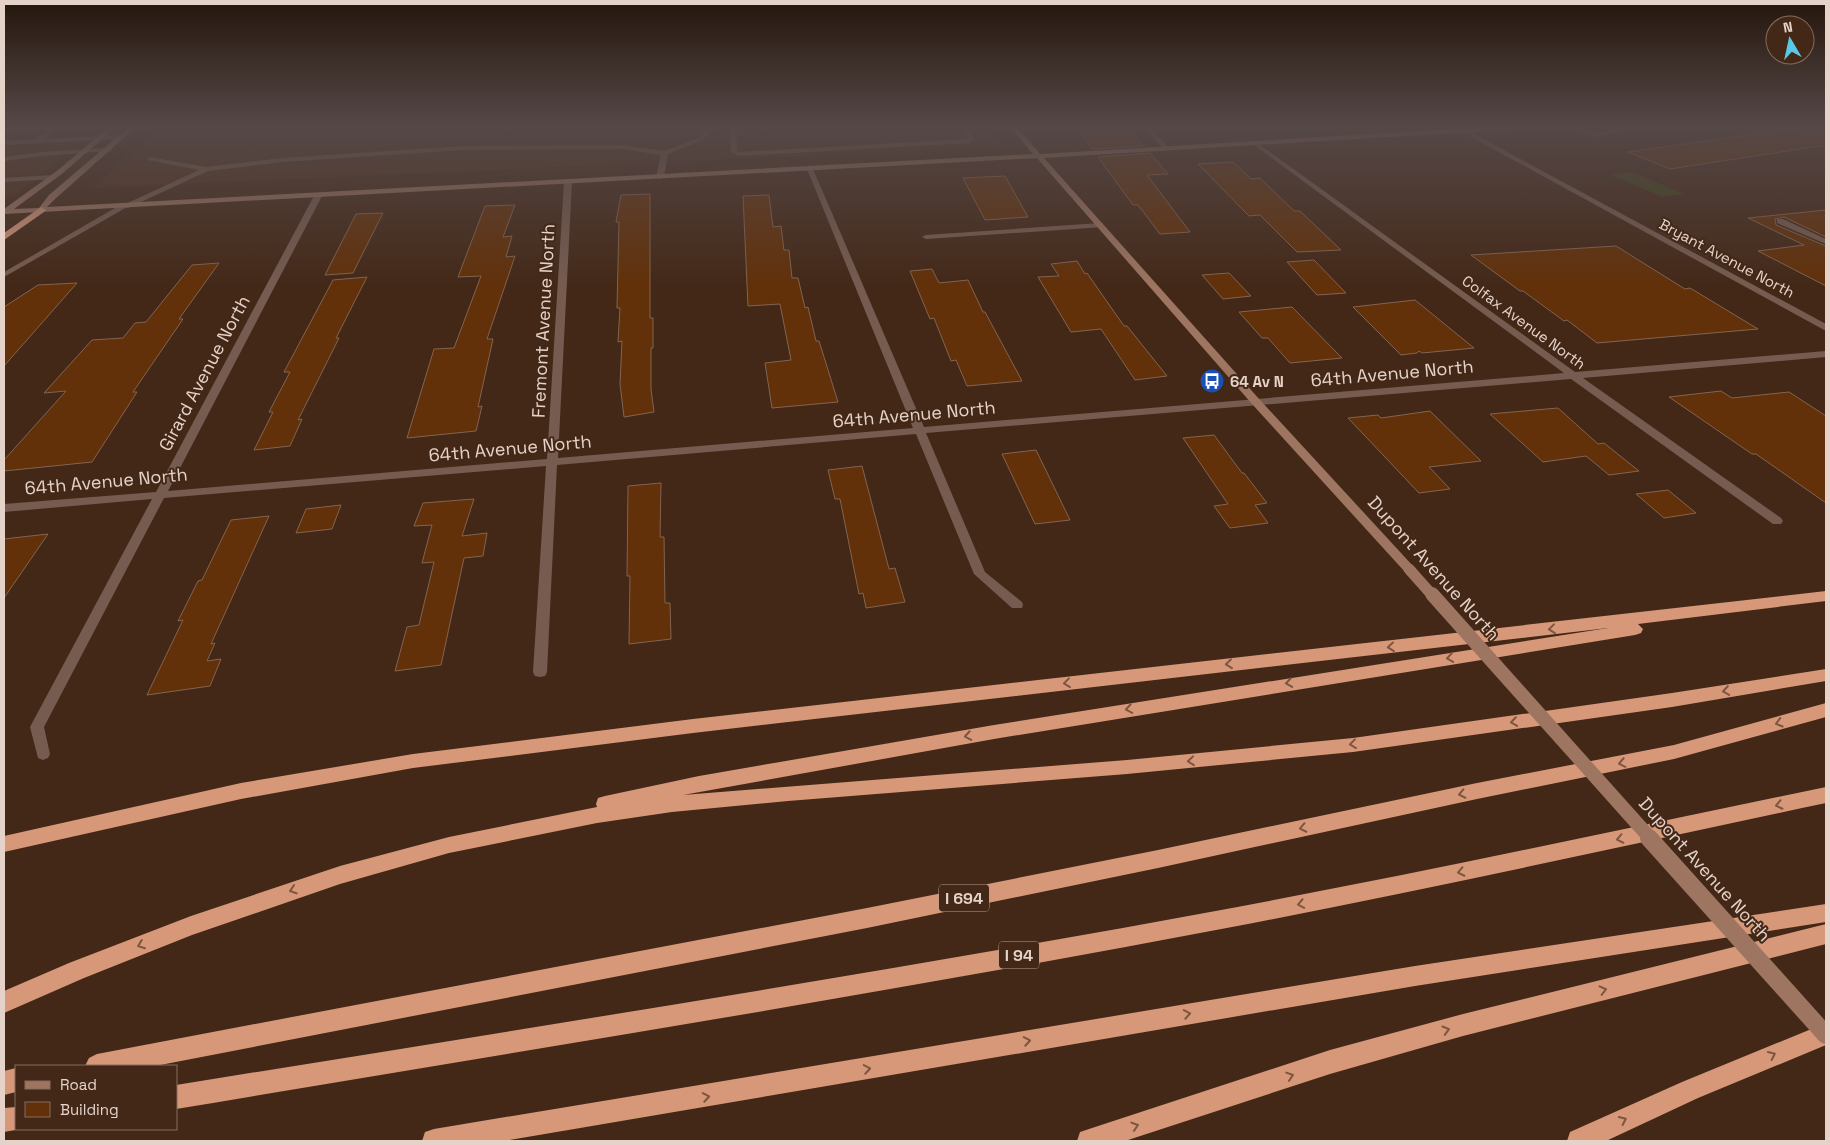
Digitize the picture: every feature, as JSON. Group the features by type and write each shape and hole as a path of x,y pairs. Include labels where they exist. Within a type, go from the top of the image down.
{"highway":[{"path":"4,237 41,210"},
{"path":"4,844 241,791 413,761 722,723 1826,597"},
{"path":"4,1002 77,970 182,929 340,875 531,822 618,801 925,743 1143,706 1826,597"},
{"path":"450,845 597,815 663,806 788,793 1127,767 1353,744 1672,700 1826,675"},
{"name":"I 694","path":"102,1065 868,918 1167,857 1476,791 1674,752 1826,710"},
{"name":"I 94","path":"178,1097 820,991 1238,916 1393,886 1826,795"},
{"path":"434,1141 677,1102 1415,976 1826,913"},
{"path":"1089,1141 1330,1062 1463,1025 1826,934"},
{"path":"1579,1141 1690,1090 1826,1034"},
{"path":"478,1141 677,1102"}],"street":[{"path":"4,212 48,180"},
{"path":"41,210 52,197 72,180"},
{"path":"4,275 125,206 181,180"},
{"path":"4,212 597,180"},
{"path":"815,180 980,574 1017,605"},
{"name":"Dupont Avenue North","path":"1061,180 1256,402 1409,569 1826,1034"},
{"name":"Colfax Avenue North","path":"1306,180 1777,521"},
{"name":"Bryant Avenue North","path":"1553,180 1826,328"},
{"name":"Fremont Avenue North","path":"540,672 568,182"},
{"name":"Girard Avenue North","path":"43,754 37,727 318,196"},
{"path":"1780,221 1826,242"},
{"path":"926,237 1100,225"},
{"name":"64th Avenue North","path":"4,508 1826,354"}],"shaded area":[{"path":"4,180 33,180 15,195 4,199"},
{"path":"101,180 261,180 93,188"}],"green space":[{"path":"1624,180 1653,180 1684,194 1663,197"}],"building":[{"path":"964,180 1007,180 1028,217 985,220"},
{"path":"1115,180 1151,180 1190,232 1160,234 1138,205 1133,205"},
{"path":"1214,180 1263,180 1294,211 1300,211 1341,250 1297,252 1260,215 1249,216"},
{"path":"650,194 650,318 653,318 651,389 654,412 624,417 620,384 622,341 618,342 620,308 617,308 619,222 616,222 621,195"},
{"path":"769,195 773,227 781,226 784,250 789,250 792,278 798,278 805,308 808,307 816,341 819,341 838,402 772,408 765,363 791,360 780,304 748,306 743,196"},
{"path":"515,205 503,237 512,236 506,257 515,256 487,339 493,339 478,407 482,406 476,431 407,438 434,349 454,348 481,276 458,277 485,206"},
{"path":"1826,210 1826,237 1784,217 1775,219 1776,225 1826,246 1826,286 1758,251 1804,245 1748,218"},
{"path":"383,213 353,273 325,275 356,214"},
{"path":"1616,246 1685,289 1690,288 1758,329 1597,343 1567,320 1564,321 1471,255"},
{"path":"1314,260 1346,293 1317,295 1287,262"},
{"path":"1077,261 1124,326 1127,326 1167,376 1135,380 1101,329 1071,332 1038,277 1059,276 1051,264"},
{"path":"219,263 179,319 183,319 133,392 137,392 92,462 4,471 4,460 66,391 44,393 92,340 123,338 135,323 146,322 192,265"},
{"path":"932,269 939,283 968,280 983,312 985,312 1022,381 967,386 956,360 951,361 934,318 930,319 910,271"},
{"path":"1229,273 1251,296 1223,299 1202,275"},
{"path":"367,277 298,420 302,419 290,446 254,450 273,412 269,412 290,372 284,372 333,280"},
{"path":"77,283 4,366 4,307 38,285"},
{"path":"1415,300 1474,348 1422,353 1419,351 1417,353 1401,355 1353,307"},
{"path":"1292,307 1342,358 1290,363 1268,338 1262,338 1239,312"},
{"path":"1721,391 1732,398 1789,392 1826,416 1826,503 1669,397"},
{"path":"1558,408 1598,444 1604,443 1639,471 1609,475 1586,456 1543,462 1490,414"},
{"path":"1430,411 1481,461 1429,467 1450,489 1419,493 1348,418 1378,415 1381,418"},
{"path":"1214,435 1267,503 1255,505 1268,523 1230,528 1214,506 1228,504 1183,438"},
{"path":"1036,450 1070,520 1035,524 1002,454"},
{"path":"862,466 889,569 895,568 905,602 866,608 863,593 859,594 840,499 835,499 828,470"},
{"path":"661,483 660,537 664,537 665,603 670,603 671,639 629,644 630,576 627,576 628,486"},
{"path":"1668,490 1696,513 1664,518 1636,494"},
{"path":"474,499 462,536 487,533 483,556 464,558 441,665 395,671 407,627 419,625 434,562 422,563 432,525 414,526 423,503"},
{"path":"341,505 332,529 296,533 306,509"},
{"path":"269,516 211,644 215,643 207,661 221,659 210,686 147,695 183,620 178,621 198,581 202,580 231,520"},
{"path":"48,534 4,598 4,539"}],"place":[{"name":"64 Av N","path":"1212,381"}]}
